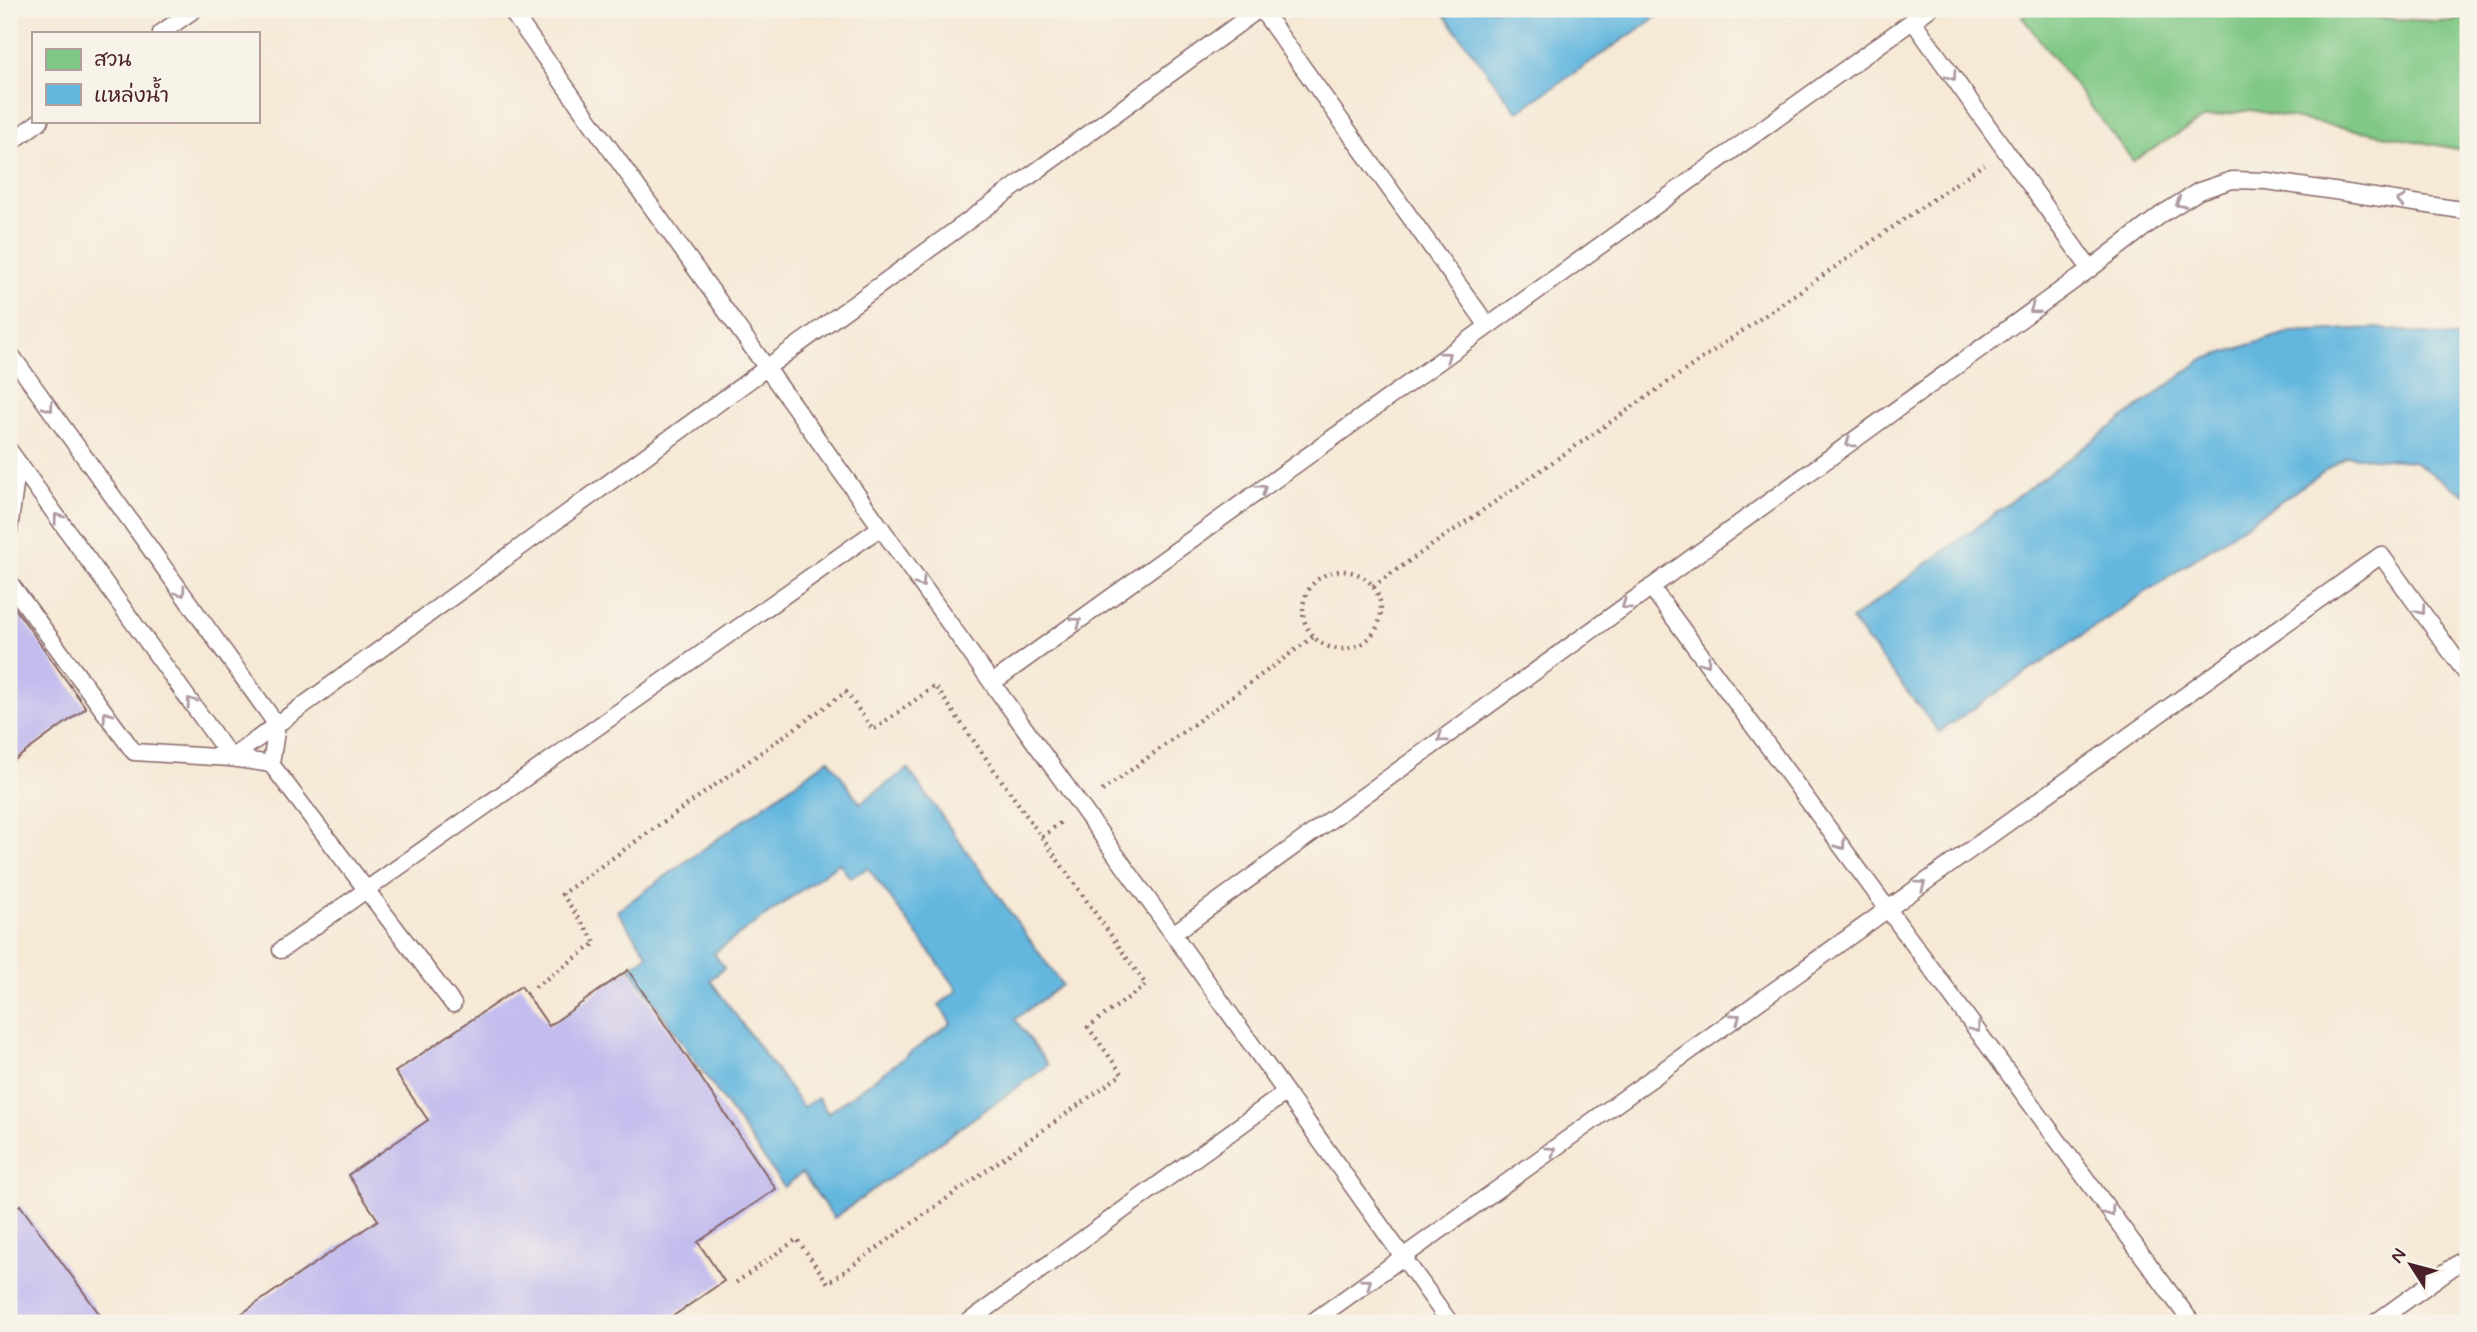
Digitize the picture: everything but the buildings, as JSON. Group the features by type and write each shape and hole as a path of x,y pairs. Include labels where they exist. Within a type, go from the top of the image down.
{"lane":[{"path":"162,32 195,9"},
{"path":"510,9 1450,1323"},
{"path":"230,758 1260,9 1488,326"},
{"path":"992,683 1929,9"},
{"path":"1913,21 2090,269"},
{"path":"9,144 39,122"},
{"path":"1172,934 2090,269 2162,214 2199,191 2232,180 2267,181 2468,211"},
{"path":"9,352 277,725 271,764"},
{"path":"14,456 230,758"},
{"path":"9,530 14,456"},
{"path":"281,950 881,527"},
{"path":"1311,1323 2381,555 2468,676"},
{"path":"9,582 134,752 230,758 271,764 453,1004"},
{"path":"1651,587 2192,1323"},
{"path":"967,1323 1285,1093"},
{"path":"2375,1323 2468,1255"}],"path":[{"path":"1373,586 2005,150"},
{"path":"1334,572 1349,572 1363,577 1373,586 1380,603 1381,617 1371,637 1355,648 1342,650 1324,645 1313,637 1304,620 1303,606 1306,594 1314,583 1334,572"},
{"path":"1042,837 1313,637"},
{"path":"534,987 596,943 562,894 846,692 873,730 934,686 1146,985 1088,1027 1122,1074 828,1283 797,1239 734,1284"}],"green space":[{"path":"2033,9 2370,9 2377,18 2453,22 2468,12 2468,151 2250,110 2204,118 2133,161 2022,17"}],"water":[{"path":"1440,9 1668,9 1517,112"},
{"path":"2376,328 2468,339 2468,497 2413,461 2347,456 1939,732 1851,620 2202,360 2290,332"},
{"path":"829,759 860,803 908,769 1062,985 1015,1019 1048,1065 834,1218 802,1173 784,1187 630,968 648,955 617,911","holes":["839,863 850,878 868,868 958,990 939,1005 951,1023 828,1113 818,1098 803,1107 710,980 724,968 714,953"]}]}
